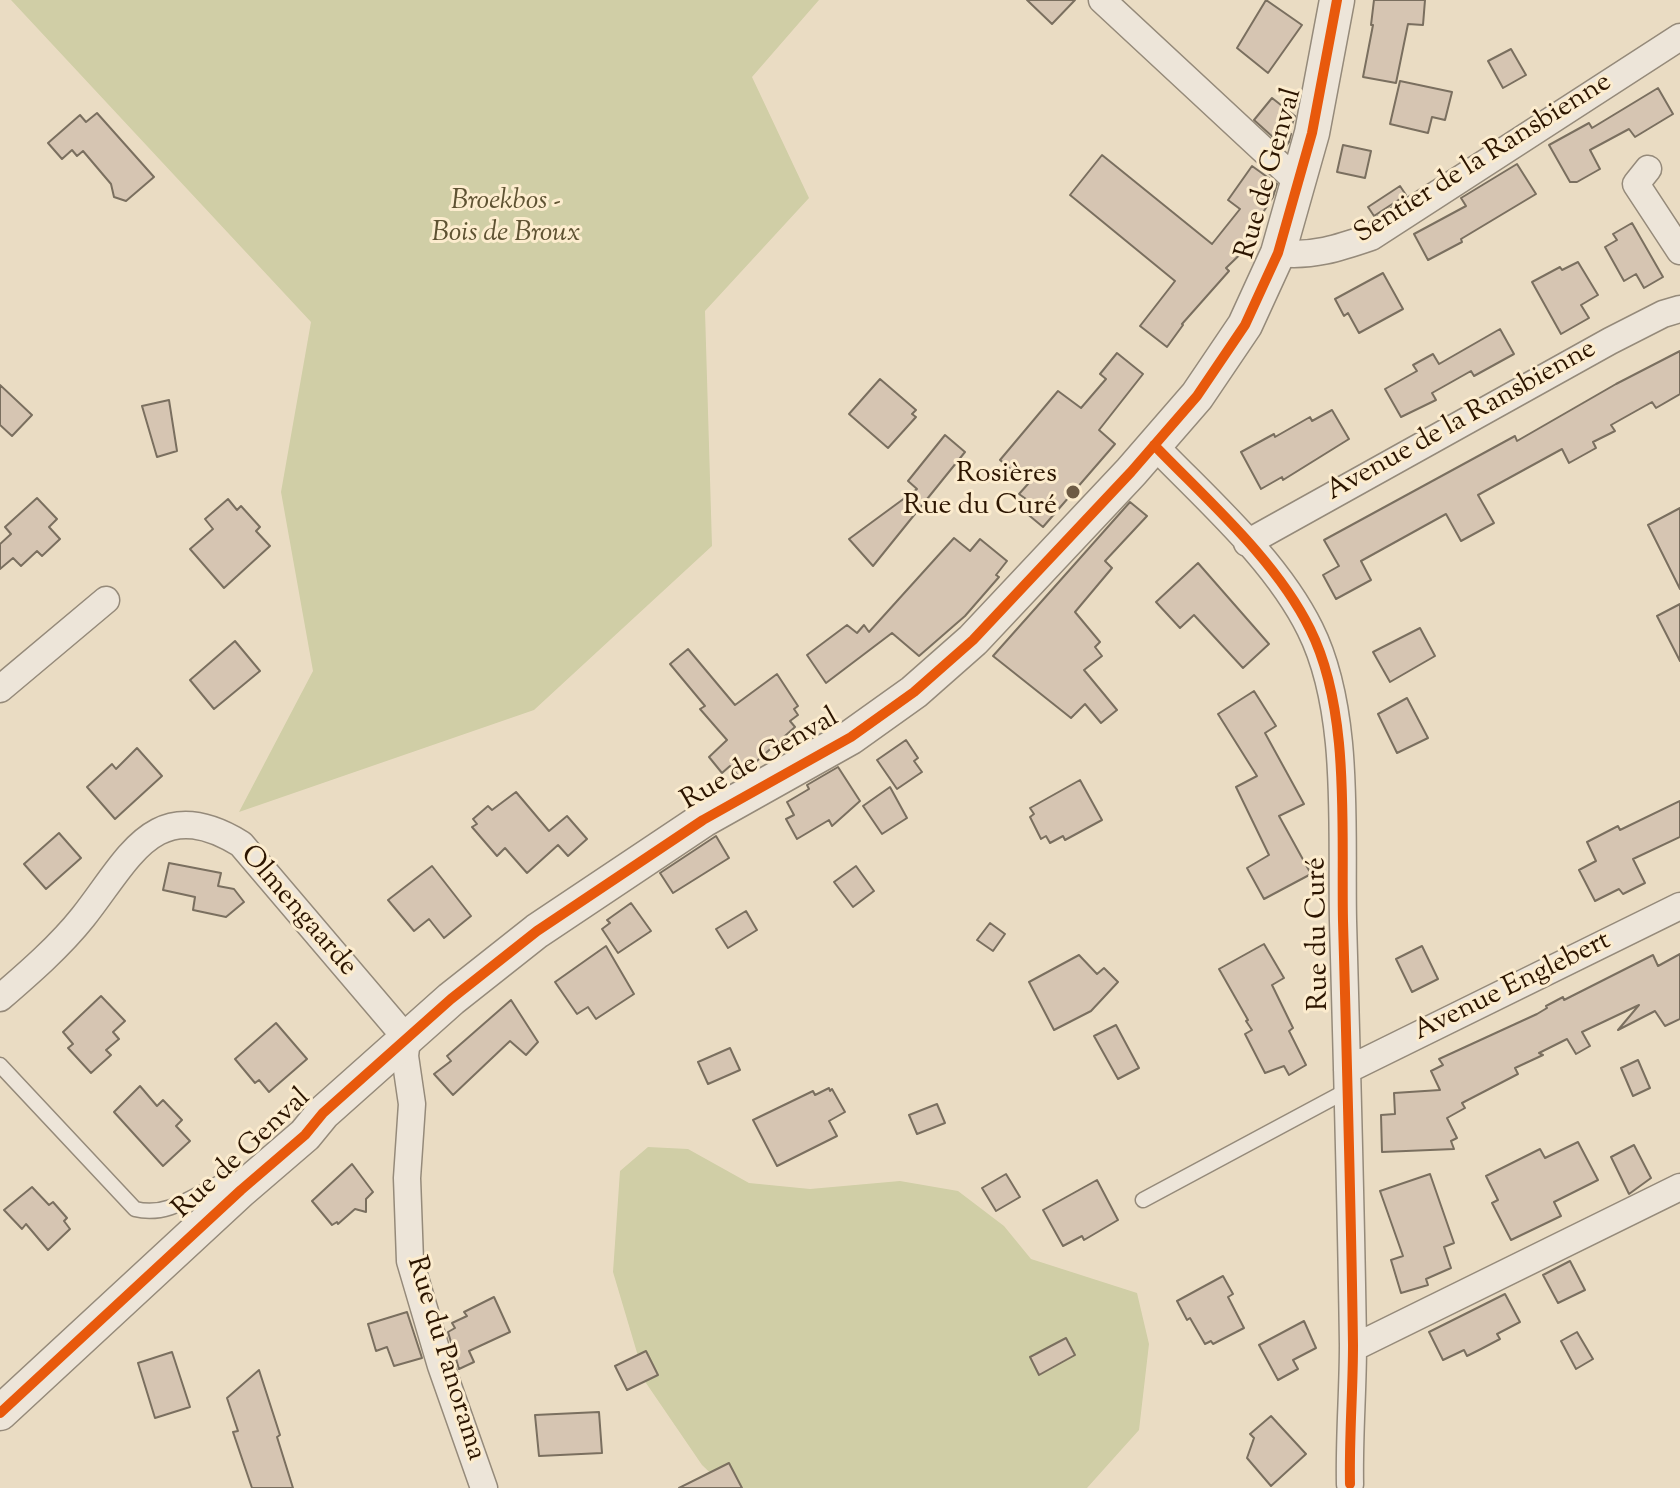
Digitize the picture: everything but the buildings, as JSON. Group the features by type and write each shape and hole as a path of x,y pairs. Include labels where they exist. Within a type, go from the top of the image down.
{"street":[{"path":"1102,0 1299,183"},
{"name":"Rue de Genval","path":"0,1413 241,1190 305,1135 323,1113 451,999 537,931 703,820 851,737 914,692 973,640 1197,396 1245,325 1278,253 1299,183 1312,133 1337,0"},
{"name":"Sentier de la Ransbienne","path":"1278,253 1296,255 1334,250 1371,237 1680,37"},
{"path":"1637,178 1680,251"},
{"name":"Avenue de la Ransbienne","path":"1247,543 1610,341 1663,314 1680,309"},
{"name":"Rue du Curé","path":"1154,445 1276,574 1312,631 1327,673 1336,712 1353,1348 1350,1484"},
{"path":"0,689 106,600"},
{"name":"Olmengaarde","path":"0,998 82,918 129,854 148,836 169,828 196,824 222,832 241,844 407,1039"},
{"name":"Avenue Englebert","path":"1348,1080 1680,906"},
{"name":"Rue du Panorama","path":"407,1039 405,1056 412,1104 406,1192 410,1261 441,1366 484,1488"},
{"path":"1353,1348 1680,1187"}],"lane":[{"path":"0,1065 135,1209 152,1213 168,1209 228,1179 241,1190"},
{"path":"1143,1200 1348,1080"}],"green space":[{"name":"Broekbos - Bois de Broux","path":"11,0 819,0 752,77 809,198 705,311 712,546 534,710 239,812 313,671 281,492 311,322"},
{"path":"648,1147 688,1149 749,1183 810,1189 900,1181 958,1191 1004,1226 1031,1259 1137,1293 1149,1344 1139,1430 1087,1488 726,1488 702,1465 646,1383 613,1272 620,1171"}],"cycle path":[{"path":"0,1413 241,1190 305,1135 323,1113 451,999 537,931 703,820 851,737 914,692 973,640 1131,472 1197,396 1245,325 1278,253 1312,133 1337,0"},
{"path":"1154,445 1239,532 1279,579 1310,629 1332,696 1338,733 1342,810 1353,1345 1350,1484"}],"place":[{"name":"Rosières Rue du Curé","path":"1073,492"}]}
